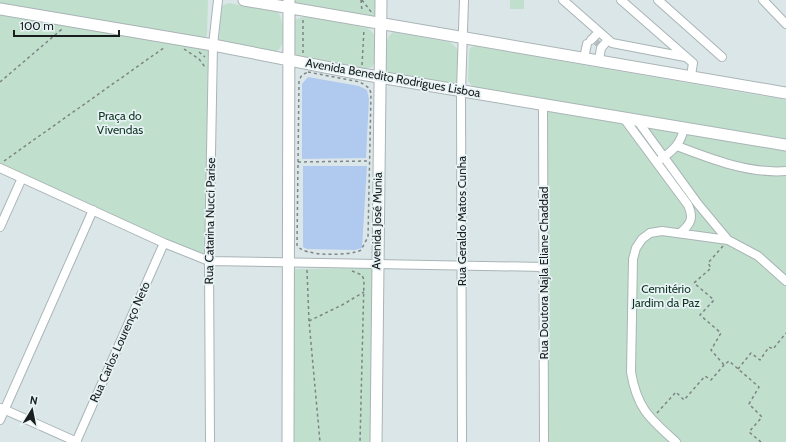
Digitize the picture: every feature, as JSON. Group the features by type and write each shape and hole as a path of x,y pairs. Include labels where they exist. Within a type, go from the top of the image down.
{"main road":[{"path":"244,0 289,4 303,10 592,59 691,72 786,93"},
{"name":"Avenida José Munia","path":"376,442 381,0"},
{"path":"288,442 287,263 289,4"},
{"name":"Avenida Benedito Rodrigues Lisboa","path":"0,9 212,45 288,60 304,68 379,76 786,145"}],"street":[{"name":"Rua Catarina Nucci Parise","path":"210,442 212,45 218,0"},
{"name":"Rua Geraldo Matos Cunha","path":"462,442 463,266 461,90 464,0"},
{"path":"563,0 599,41 601,48 592,59"},
{"path":"621,0 672,50"},
{"path":"658,0 722,57"},
{"path":"763,0 786,24"},
{"path":"599,41 612,44 672,50 685,56 693,63 691,72"},
{"path":"592,59 599,41"},
{"name":"Rua Doutora Najla Eliane Chaddad","path":"543,104 544,442"},
{"path":"623,117 658,162 692,213 692,219 688,226 680,233"},
{"path":"637,120 665,156 698,204 728,240 758,256 786,281"},
{"path":"658,162 677,146 682,139 684,128"},
{"path":"677,146 707,157 755,170 775,172 786,171"},
{"path":"2,165 22,178 164,243 210,261 544,267"},
{"path":"0,227 22,178"},
{"path":"0,420 2,408 93,210"},
{"path":"676,442 646,414 634,389 631,372 633,259 636,248 642,239 650,233 662,231 728,240"},
{"name":"Rua Carlos Lourenço Neto","path":"76,442 164,243"},
{"path":"2,408 76,442"}],"path":[{"path":"303,10 304,68 299,80 298,248 312,253 352,254 362,250 368,237 371,93 361,74 364,20 361,0"},
{"path":"0,82 63,28 55,26"},
{"path":"2,165 166,46 158,45"},
{"path":"206,59 204,55 199,52 183,49 198,59 206,69 206,64"},
{"path":"304,68 313,72 365,84"},
{"path":"0,160 2,165"},
{"path":"298,162 369,161"},
{"path":"2,165 11,165"},
{"path":"724,365 711,350 722,333 700,315 714,300 694,283 711,268 708,263 728,240"},
{"path":"302,268 307,268 309,321 320,442"},
{"path":"349,270 362,275 364,280 360,442"},
{"path":"309,321 342,305 364,292"},
{"path":"738,369 750,353 760,360 769,347 773,349 786,333"},
{"path":"657,413 676,392 684,400 705,376 710,380 729,361 759,387 749,404 762,417 749,432 761,442"}],"green space":[{"path":"0,0 208,0 207,34 206,37 199,41 0,5"},
{"path":"293,0 376,0 376,19 293,4"},
{"path":"510,0 524,0 524,9 510,9"},
{"path":"229,3 278,12 283,28 283,41 281,47 273,52 224,44 219,40 221,6"},
{"name":"Praça do Vivendas","path":"0,13 208,50 205,256 0,164"},
{"path":"305,16 368,28 374,34 374,63 372,67 364,69 300,58 294,54 294,20"},
{"path":"393,32 449,42 454,45 460,59 457,83 455,85 393,76 386,69 385,54 387,40"},
{"path":"475,46 786,100 786,142 479,89 473,87 468,81 469,52 470,48"},
{"name":"Cemitério Jardim da Paz","path":"546,111 786,150 786,442 547,442"},
{"path":"374,268 373,442 291,442 290,269"}],"water":[{"path":"308,77 359,86 367,90 369,99 366,158 302,159 302,84"},
{"path":"303,166 367,166 362,248 355,250 307,249 303,247"}],"tunnel":[{"path":"597,47 601,42"}]}
